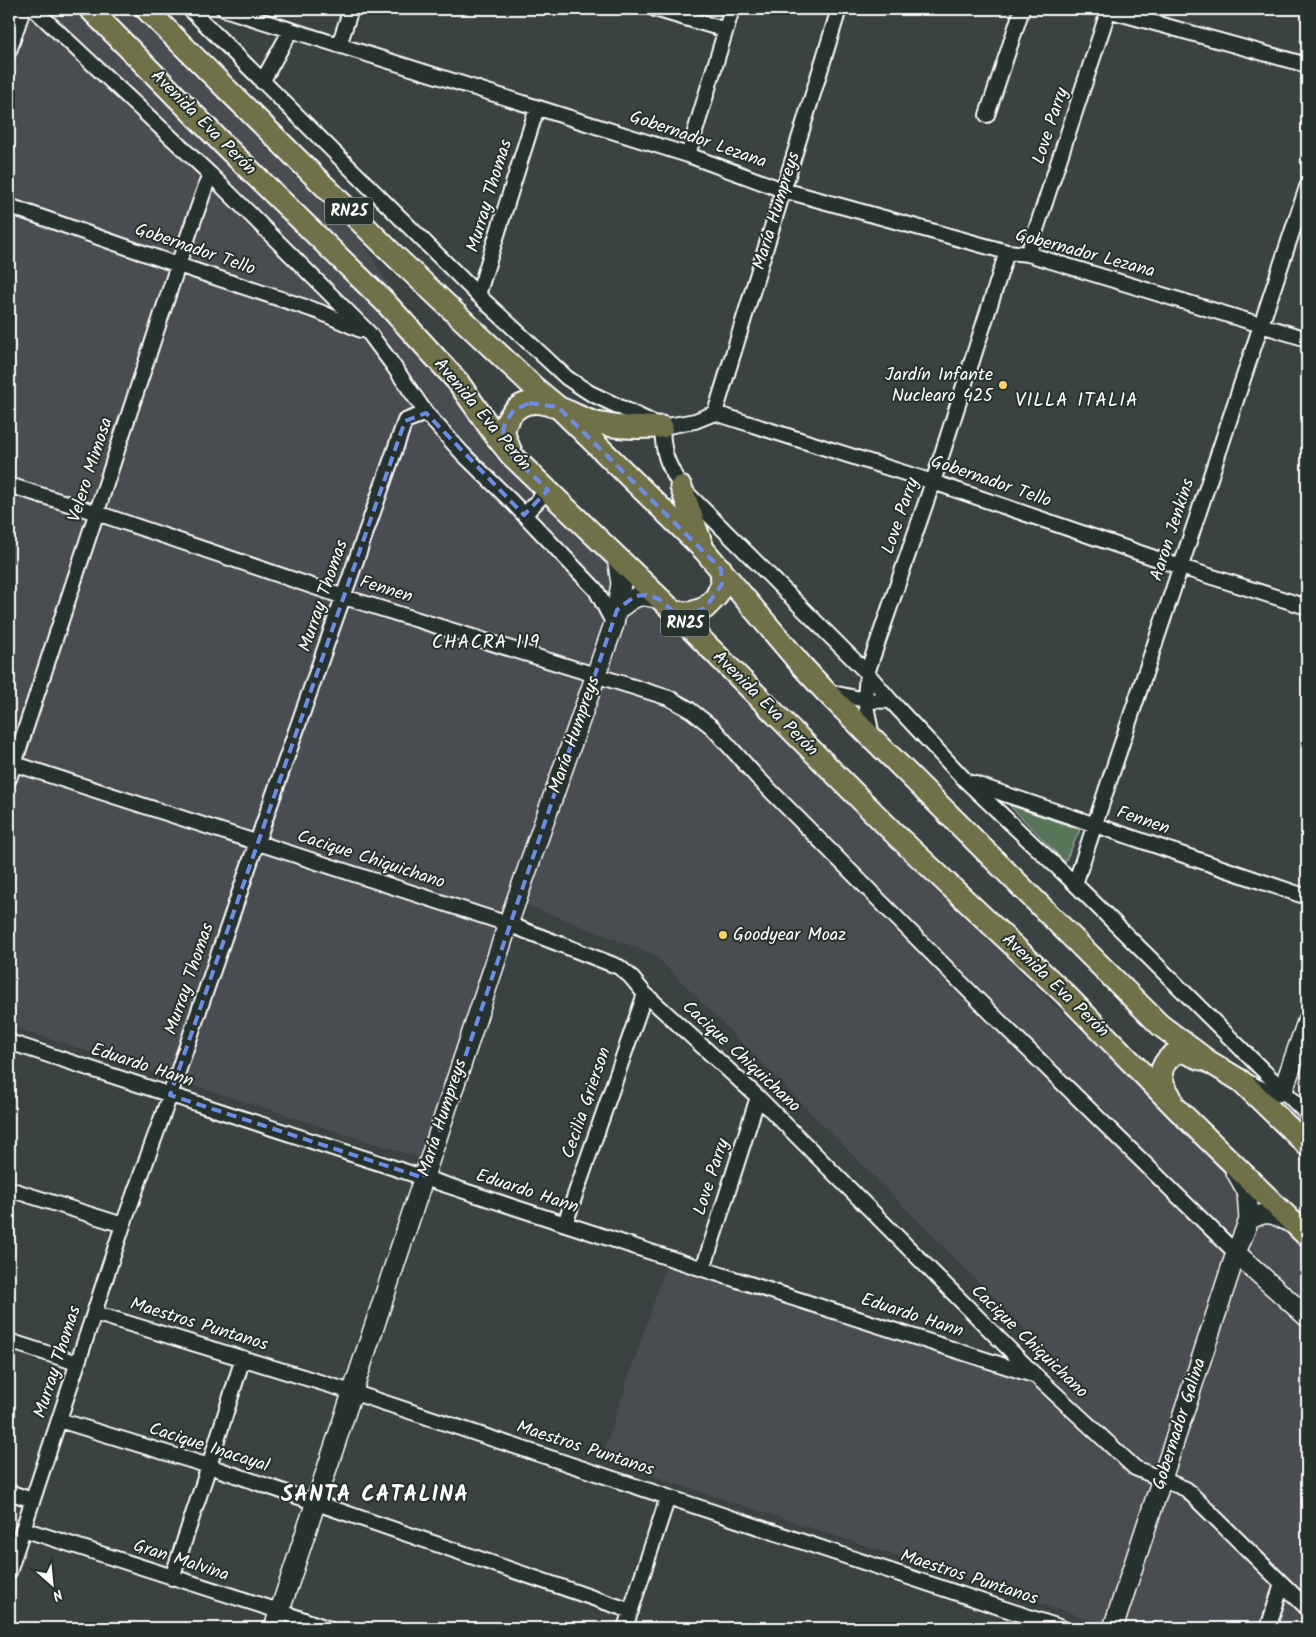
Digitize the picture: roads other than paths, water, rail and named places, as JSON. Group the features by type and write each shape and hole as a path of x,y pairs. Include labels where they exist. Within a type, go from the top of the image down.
{"main road":[{"name":"Avenida Eva Perón","path":"90,9 222,144 385,302 458,382 495,435 512,454 617,556 898,837 1065,994 1177,1109 1301,1230"},
{"name":"RN25","path":"146,9 398,259 534,387 558,407 704,550 826,692 1160,1025 1208,1061 1241,1080 1307,1145"},
{"path":"512,454 503,433 505,424 514,410 529,403 540,402 558,407 590,421 610,426 662,427"},
{"path":"681,487 704,550"},
{"path":"667,606 691,613 705,608 716,598 722,584 721,569"},
{"path":"1177,1109 1162,1080 1164,1064 1172,1055 1182,1052 1208,1061"}],"street":[{"path":"9,51 23,9"},
{"name":"Avenida Eva Perón","path":"34,9 210,174 368,333 426,412 463,454 524,514 596,590 615,617"},
{"name":"Gobernador Lezana","path":"224,9 688,155 783,190 1007,252 1028,254 1307,339"},
{"path":"339,45 351,9"},
{"path":"655,9 726,30"},
{"path":"688,155 732,9"},
{"name":"María Humpreys","path":"715,413 840,9"},
{"path":"987,114 1022,9"},
{"path":"1107,9 1307,65"},
{"name":"Love Parry","path":"1028,254 1107,9"},
{"path":"198,12 262,82 478,295 567,378 590,393 662,427 694,421 715,413"},
{"path":"262,82 291,30"},
{"name":"Murray Thomas","path":"478,295 537,108"},
{"name":"Velero Mimosa","path":"9,779 11,763 210,174"},
{"name":"Aaron Jenkins","path":"1075,884 1307,187"},
{"name":"Gobernador Tello","path":"9,206 320,312 368,333"},
{"name":"Love Parry","path":"872,738 865,700 867,673 933,482 1007,252"},
{"name":"Murray Thomas","path":"9,1572 123,1225 170,1096 405,421 426,412"},
{"name":"Gobernador Tello","path":"715,413 933,482 1307,607"},
{"path":"662,427 663,449 667,462 681,487 867,673 966,781 1075,884 1307,1114"},
{"name":"Fennen","path":"9,485 344,597 669,698 689,709 712,727 756,776 992,1014 1236,1253"},
{"path":"524,514 548,490"},
{"name":"María Humpreys","path":"276,1620 508,924 615,617 621,584 617,556"},
{"path":"615,617 636,596 646,595 667,606"},
{"path":"826,692 865,700 891,701"},
{"name":"Cacique Chiquichano","path":"11,763 508,924 619,967 630,976 645,994 758,1097 1035,1375 1135,1468 1186,1489 1307,1608"},
{"name":"Fennen","path":"966,781 1307,897"},
{"name":"Cecilia Grierson","path":"565,1224 645,994"},
{"path":"1241,1080 1267,1093 1273,1094 1283,1090 1307,1022"},
{"name":"Eduardo Hann","path":"9,1042 703,1269 1035,1375"},
{"name":"Love Parry","path":"703,1269 758,1097"},
{"path":"1228,1158 1246,1191 1249,1220 1259,1214 1272,1213 1301,1230"},
{"path":"9,1189 123,1225"},
{"name":"Gobernador Galina","path":"1113,1628 1236,1253 1249,1220"},
{"path":"1236,1253 1307,1317"},
{"name":"Maestros Puntanos","path":"94,1313 352,1392 1062,1628"},
{"path":"9,1341 77,1363"},
{"path":"172,1578 243,1358"},
{"name":"Cacique Inacayal","path":"59,1420 209,1466 631,1611"},
{"path":"9,1492 32,1500"},
{"path":"625,1628 668,1497"},
{"name":"Gran Malvina","path":"22,1530 172,1578 276,1620 327,1628"},
{"path":"1268,1628 1282,1584"}],"place":[{"name":"Jardín Infante Nuclearo 425","path":"1003,385"},
{"name":"Goodyear Moaz","path":"723,935"}],"district":[{"name":"VILLA ITALIA","path":"1077,401"},
{"name":"CHACRA 119","path":"486,643"},
{"name":"SANTA CATALINA","path":"375,1495"}]}
